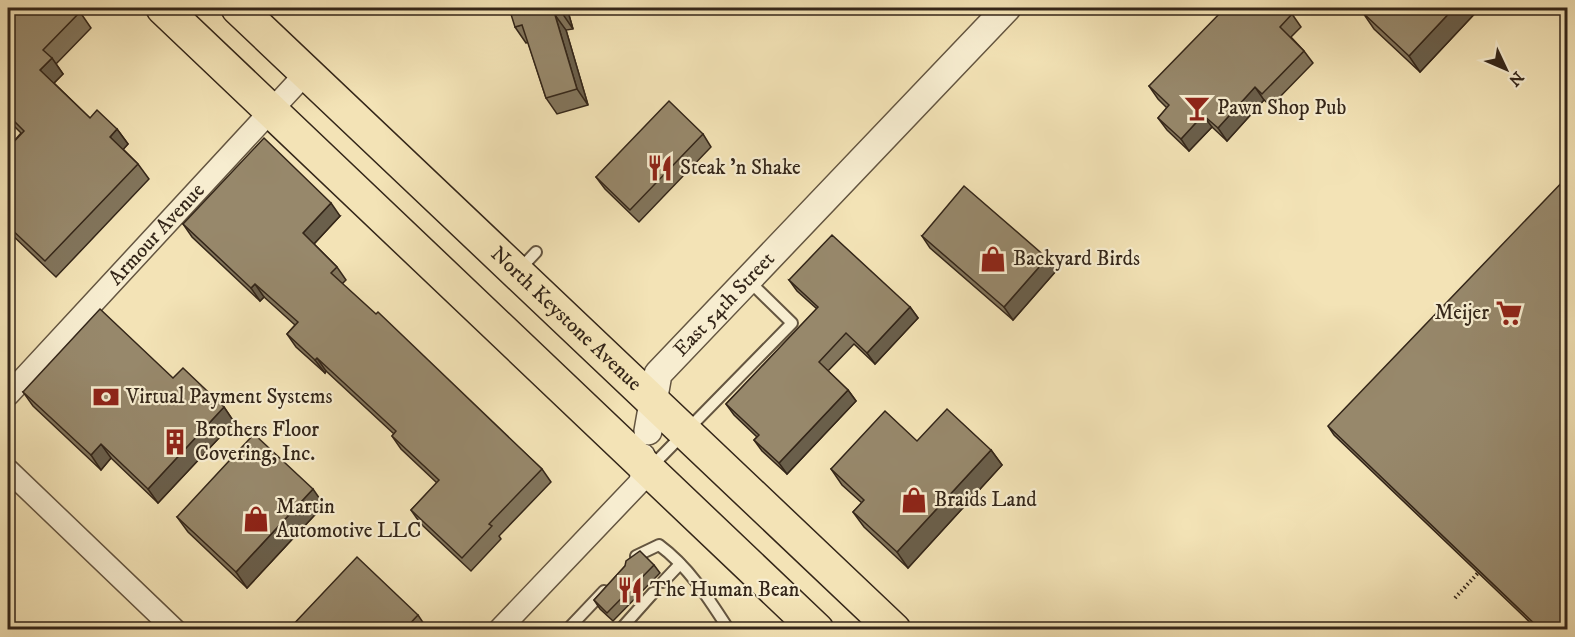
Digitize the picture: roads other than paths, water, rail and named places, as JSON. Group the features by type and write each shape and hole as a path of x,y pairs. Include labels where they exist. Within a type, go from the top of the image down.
{"main road":[{"name":"North Keystone Avenue","path":"163,8 271,111 649,440"},
{"name":"North Keystone Avenue","path":"238,8 306,73 527,262 649,440 817,630"},
{"name":"North Keystone Avenue","path":"649,440 686,430 894,630"}],"street":[{"name":"East 54th Street","path":"499,630 640,482 649,440 657,374 1007,8"},
{"name":"Armour Avenue","path":"8,395 306,73"},
{"path":"8,470 176,630"}],"lane":[{"path":"649,440 686,430 792,323 748,279"},
{"path":"636,556 659,545 699,584 729,630"},
{"path":"663,582 680,564"},
{"path":"567,630 610,584"},
{"path":"620,630 653,593"}],"place":[{"name":"Pawn Shop Pub","path":"1197,108"},
{"name":"Steak 'n Shake","path":"660,168"},
{"name":"Backyard Birds","path":"993,259"},
{"name":"Meijer","path":"1509,313"},
{"name":"Virtual Payment Systems","path":"106,397"},
{"name":"Brothers Floor Covering, Inc.","path":"175,442"},
{"name":"Braids Land","path":"914,500"},
{"name":"Martin Automotive LLC","path":"256,519"},
{"name":"The Human Bean","path":"630,590"}]}
